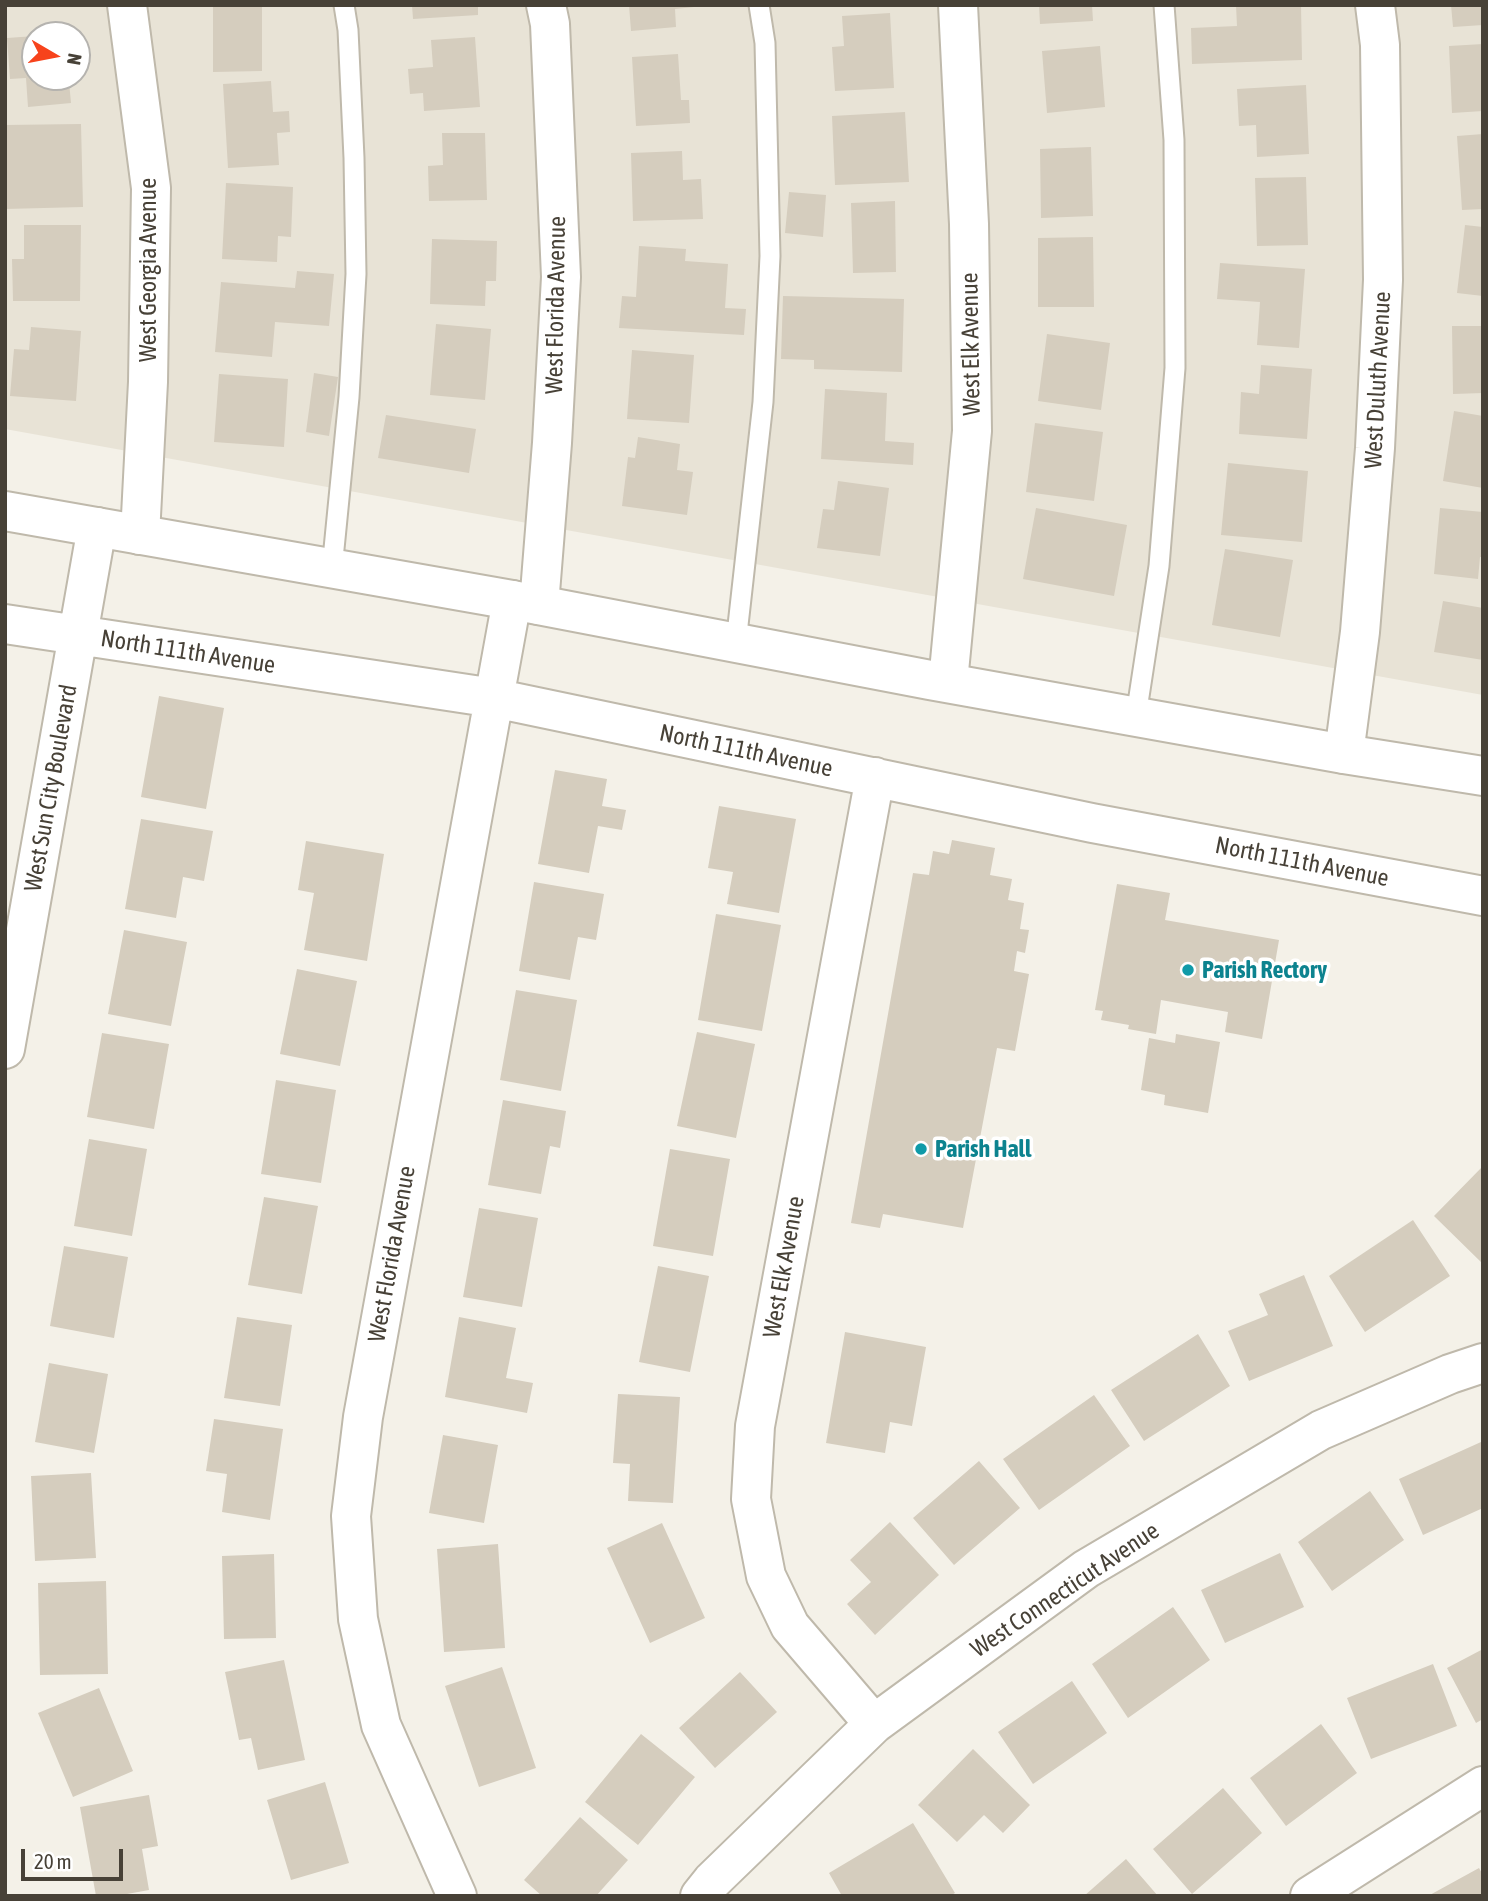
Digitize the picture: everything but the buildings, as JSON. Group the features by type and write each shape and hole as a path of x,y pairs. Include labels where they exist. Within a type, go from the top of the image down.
{"street":[{"name":"West Georgia Avenue","path":"127,5 151,188 148,405 139,535"},
{"name":"West Florida Avenue","path":"457,1896 380,1725 358,1619 351,1516 363,1417 494,698 525,603 552,443 561,277 550,24 546,5"},
{"name":"West Elk Avenue","path":"948,682 972,431 970,224 958,5"},
{"name":"West Duluth Avenue","path":"1345,754 1360,632 1375,448 1383,280 1380,46 1375,5"},
{"path":"5,511 525,603 1345,754 1483,776"},
{"name":"West Sun City Boulevard","path":"5,1049 97,527"},
{"name":"North 111th Avenue","path":"5,624 494,698 1092,823 1483,897"},
{"name":"West Elk Avenue","path":"874,1724 790,1626 766,1576 751,1499 755,1426 875,777"},
{"name":"West Connecticut Avenue","path":"699,1896 874,1724 1086,1569 1321,1430 1450,1374 1483,1363"},
{"path":"1310,1896 1483,1786"}],"lane":[{"path":"332,569 349,397 356,274 354,145 345,5"},
{"path":"736,643 764,402 770,256 765,43 759,5"},
{"path":"1136,716 1159,566 1175,368 1174,140 1164,5"}],"shaded area":[{"path":"5,5 1483,5 1483,695 5,429"}],"place":[{"name":"Parish Rectory","path":"1188,970"},
{"name":"Parish Hall","path":"921,1149"}]}
